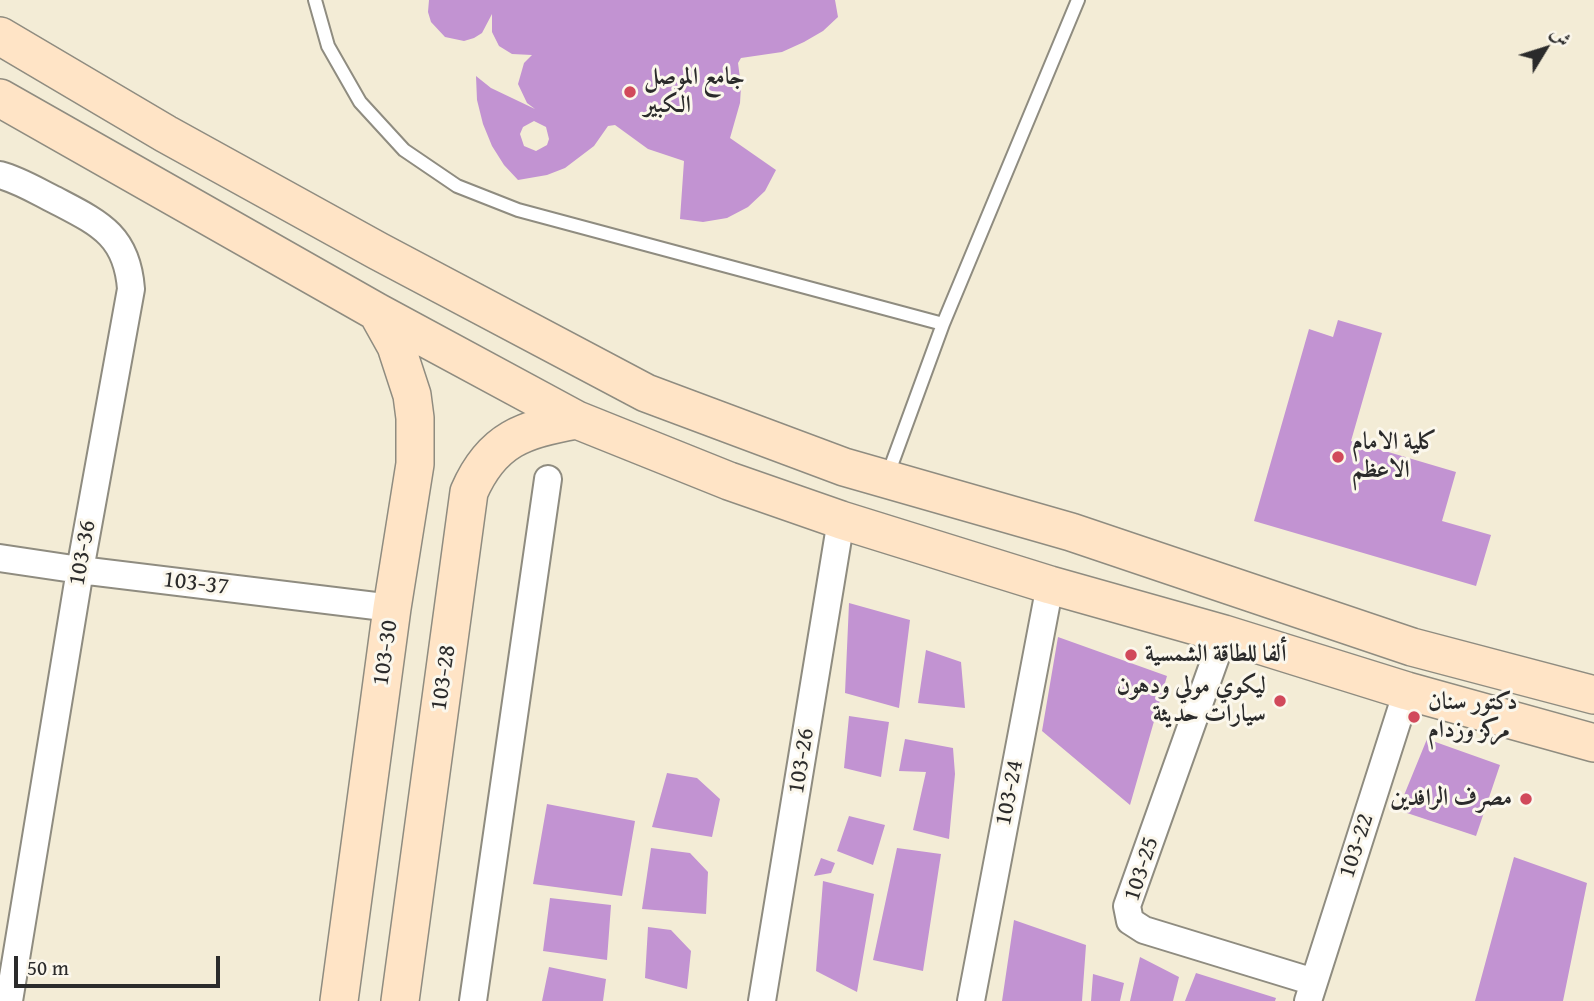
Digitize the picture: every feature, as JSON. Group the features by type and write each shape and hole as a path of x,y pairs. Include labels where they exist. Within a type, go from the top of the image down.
{"main road":[{"path":"0,36 166,134 646,394 844,467 1072,532 1412,647 1594,695"},
{"path":"0,98 377,312 577,420 729,481 841,520 1407,691 1594,743"},
{"name":"103-30","path":"339,1001 392,608 415,464 415,418 405,370 396,346 377,312"},
{"name":"103-28","path":"400,1001 469,492 476,475 499,447 529,429 577,420"}],"street":[{"name":"103-36","path":"0,175 94,220 110,233 122,250 130,269 131,289 80,570 9,1001"},
{"path":"473,1001 548,479"},
{"name":"103-26","path":"762,1001 841,520"},
{"name":"103-37","path":"0,558 392,608"},
{"name":"103-24","path":"971,1001 1050,585"},
{"name":"103-25","path":"1224,634 1127,906 1130,921 1144,930 1311,991"},
{"name":"103-22","path":"1311,991 1407,691"}],"lane":[{"path":"315,0 328,46 360,102 404,150 457,187 518,210 943,324"},
{"path":"886,480 943,324 1078,0"}],"building":[{"name":"جامع الموصل الكبير","path":"429,0 835,0 838,17 823,31 782,52 741,58 738,63 740,103 730,138 776,170 765,191 748,207 727,218 703,222 680,219 684,161 648,149 615,125 608,126 594,146 565,168 547,175 518,180 492,146 483,124 477,100 476,76 491,88 535,109 527,103 518,84 524,63 532,55 512,54 499,46 492,32 492,14 482,33 464,41 445,37 431,22","holes":["534,121 546,127 549,139 547,145 536,151 524,146 520,134 523,127"]},
{"name":"كلية الامام الاعظم","path":"1338,320 1382,333 1351,441 1456,472 1442,521 1491,535 1476,586 1254,521 1309,329 1333,337"},
{"path":"849,603 910,620 899,708 845,693"},
{"path":"1058,637 1167,676 1130,805 1042,731"},
{"path":"926,650 961,662 965,708 918,703"},
{"path":"849,716 889,722 881,777 844,768"},
{"path":"905,739 953,748 955,774 949,839 913,830 926,772 899,771"},
{"path":"1427,739 1500,765 1476,836 1398,810"},
{"path":"667,773 697,778 720,799 712,837 652,827"},
{"path":"547,804 635,821 622,896 533,884"},
{"path":"849,816 885,825 873,865 837,851"},
{"path":"651,848 690,853 708,872 706,914 642,909"},
{"path":"897,848 941,854 923,971 873,960"},
{"path":"1514,857 1587,883 1563,1001 1475,1001"},
{"path":"821,858 835,863 831,873 814,876"},
{"path":"823,881 874,894 857,992 816,971"},
{"path":"550,898 611,905 607,960 543,951"},
{"path":"1014,920 1086,945 1082,1001 1002,1001"},
{"path":"648,927 671,930 691,951 687,989 645,978"},
{"path":"1140,957 1179,977 1173,1001 1130,1001"},
{"path":"549,967 606,979 603,1001 542,1001"},
{"path":"1196,973 1276,998 1275,1001 1185,1001"},
{"path":"1093,974 1124,983 1120,1001 1091,1001"}],"place":[{"name":"جامع الموصل الكبير","path":"630,92"},
{"name":"كلية الامام الاعظم","path":"1338,457"},
{"name":"ألفا للطاقة الشمسية","path":"1131,655"},
{"name":"ليكوي مولي ودهون سيارات حديثة","path":"1280,701"},
{"name":"دكتور سنان مركز وزدام","path":"1414,717"},
{"name":"مصرف الرافدين","path":"1526,799"}]}
